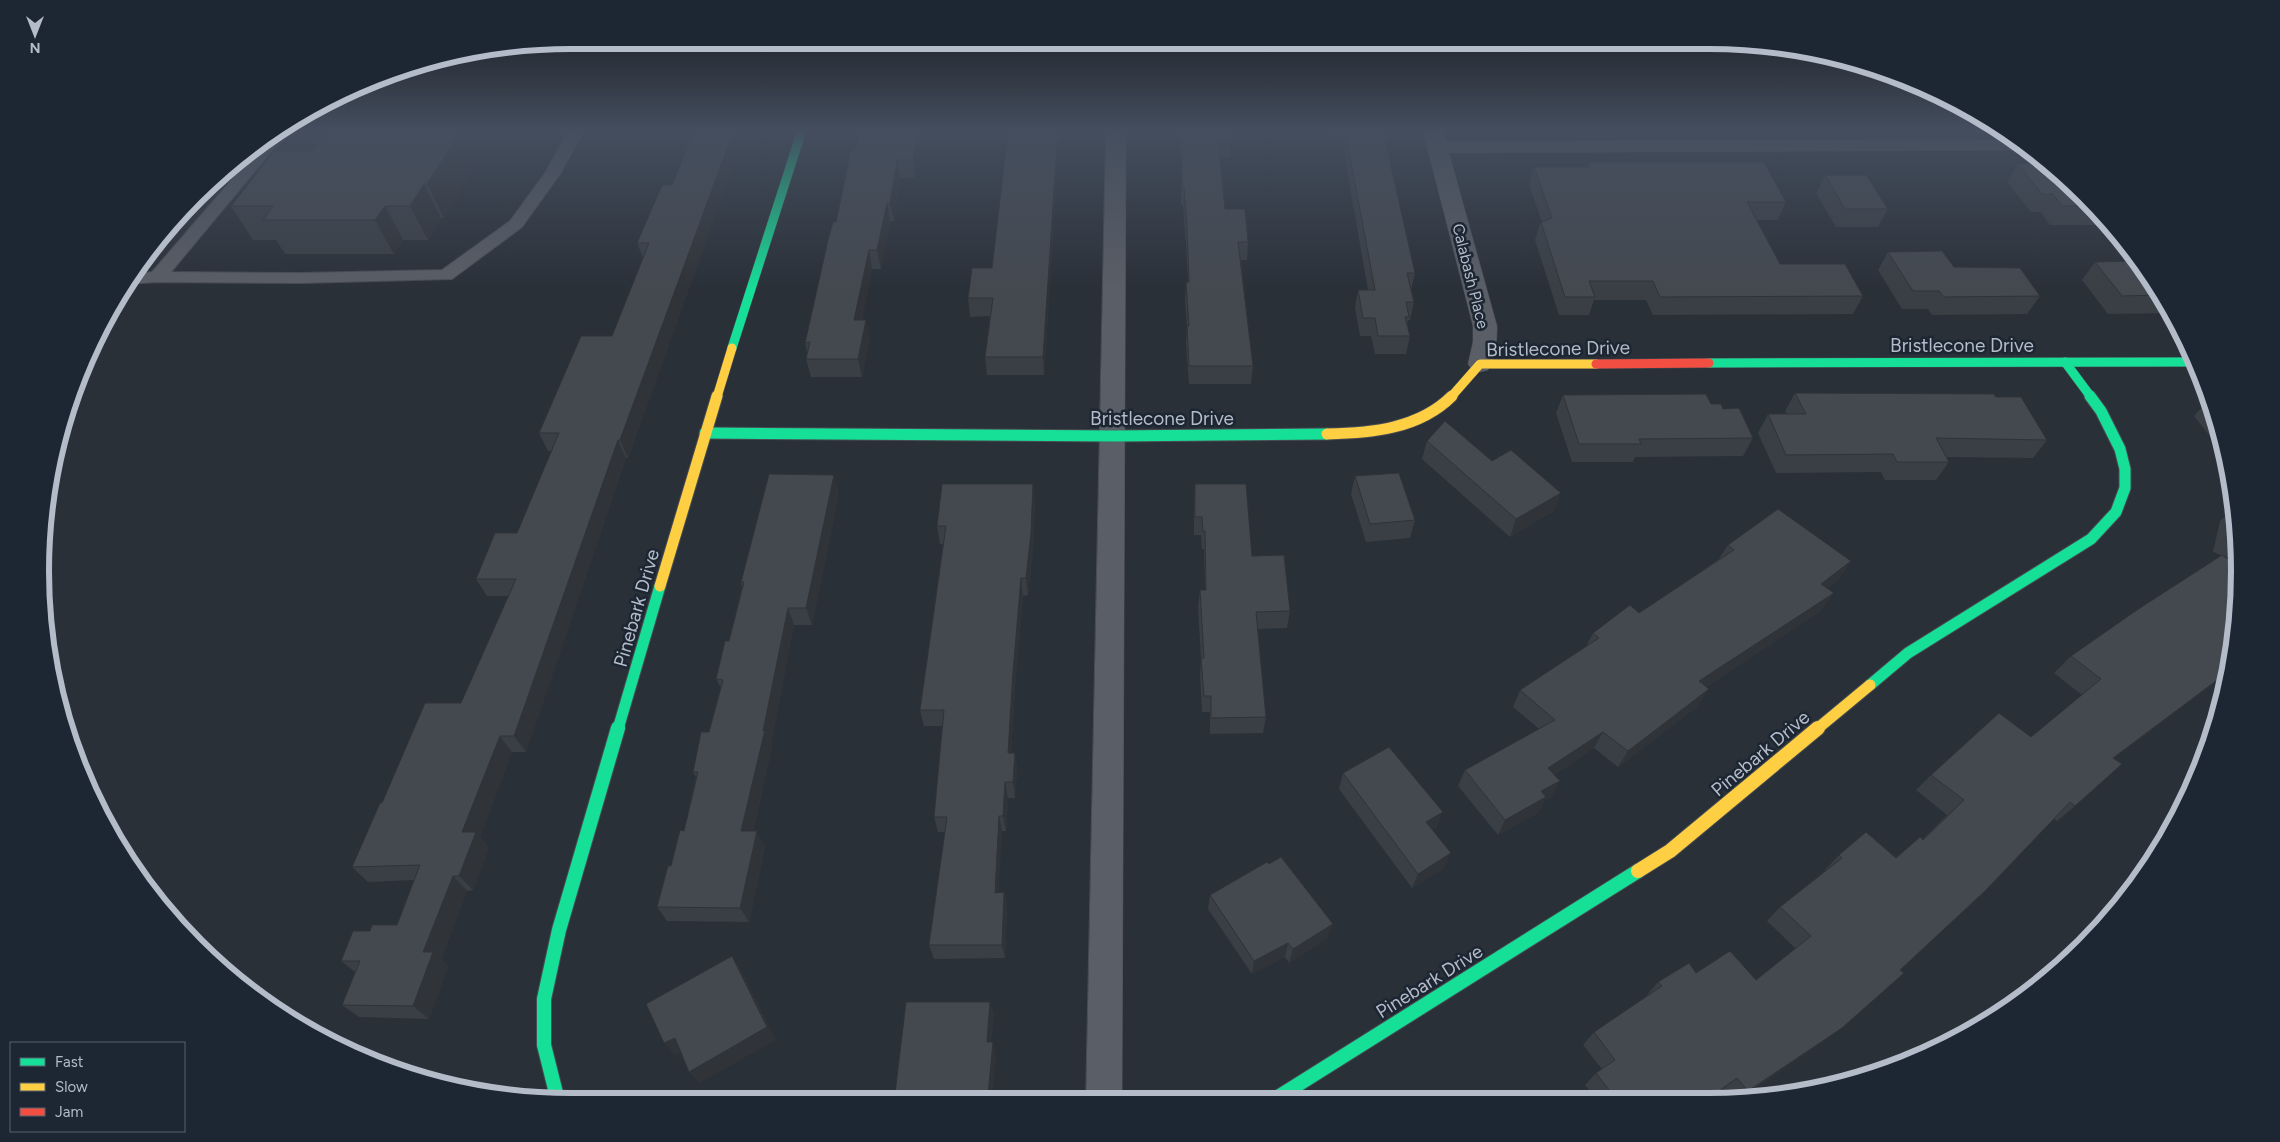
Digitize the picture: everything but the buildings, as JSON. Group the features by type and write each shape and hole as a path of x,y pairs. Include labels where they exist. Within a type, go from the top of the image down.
{"street":[{"name":"Pinebark Drive","path":"556,1093 544,1044 544,999 550,967 705,433 785,183"},
{"path":"1104,1093 1114,436 1116,183"},
{"name":"Calabash Place","path":"1447,183 1485,326 1486,342 1480,364"},
{"name":"Pinebark Drive","path":"1285,1093 1670,852 1908,653 2091,539 2108,523 2119,506 2126,474 2118,444 2108,424 2065,362"},
{"name":"Bristlecone Drive","path":"705,433 1114,436 1322,435 1383,431 1429,414 1450,400 1469,382 1480,364 2187,362"}],"lane":[{"path":"156,276 235,183"},
{"path":"139,279 156,276 301,278 446,275 516,224 545,183"}],"traffic: fast":[{"path":"732,348 785,183"},
{"path":"1870,685 1908,653 2091,539 2116,512 2125,488 2125,469 2120,449 2101,411 2065,362"},
{"path":"1709,363 2187,362"},
{"path":"705,433 1114,436 1327,434"},
{"path":"556,1093 544,1045 544,999 559,930 660,586"},
{"path":"1285,1093 1638,871"}],"traffic: slow":[{"path":"660,586 732,348"},
{"path":"1327,434 1374,431 1414,421 1432,412 1448,400 1480,364 1596,364"},
{"path":"1638,871 1670,851 1870,685"}],"traffic: jam":[{"path":"1596,364 1709,363"}]}
